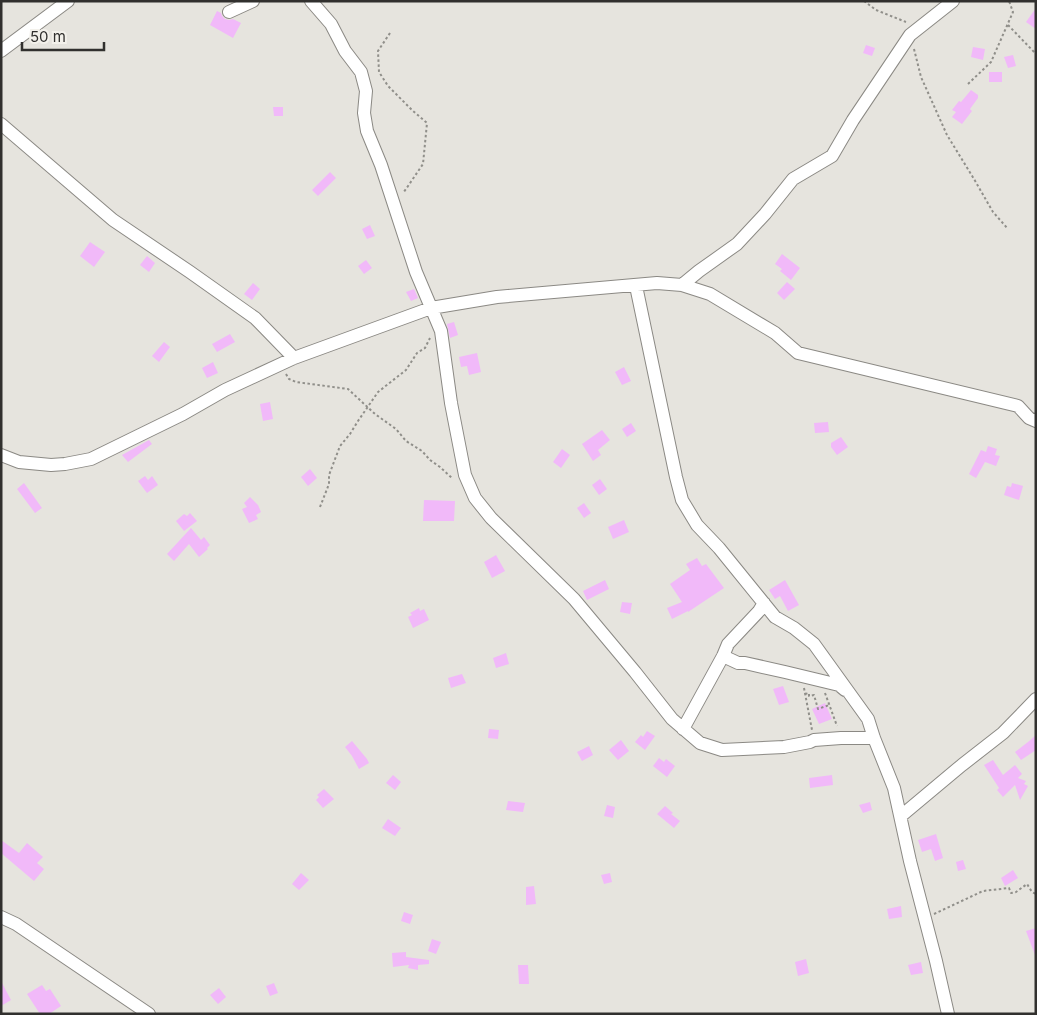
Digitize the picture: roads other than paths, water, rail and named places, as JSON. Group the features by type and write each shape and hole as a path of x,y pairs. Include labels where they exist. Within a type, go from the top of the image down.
{"street":[{"path":"1,51 68,1"},
{"path":"229,12 254,1"},
{"path":"311,1 331,24 345,51 361,72 366,91 364,113 367,130 381,165 416,272 441,331 451,403 465,475 475,498 491,518 574,600 672,719 700,743 722,750 784,747 814,740 874,738"},
{"path":"682,285 737,244 765,214 793,179 832,156 853,120 915,31 953,1"},
{"path":"1,124 113,220 255,318 294,358"},
{"path":"1,455 19,462 51,465 92,459 183,414 225,390 280,364 432,308 497,297 657,283 682,285 710,294 775,333 798,353 1018,406 1029,418 1036,421"},
{"path":"636,286 682,500 697,525 719,548 775,617 794,628 814,644 868,719 894,788 910,862 948,1014"},
{"path":"683,729 728,644 759,611 764,603"},
{"path":"723,656 738,663 745,663 839,686 850,695"},
{"path":"901,816 1003,733 1036,699"},
{"path":"1,917 16,924 149,1014"}]}
